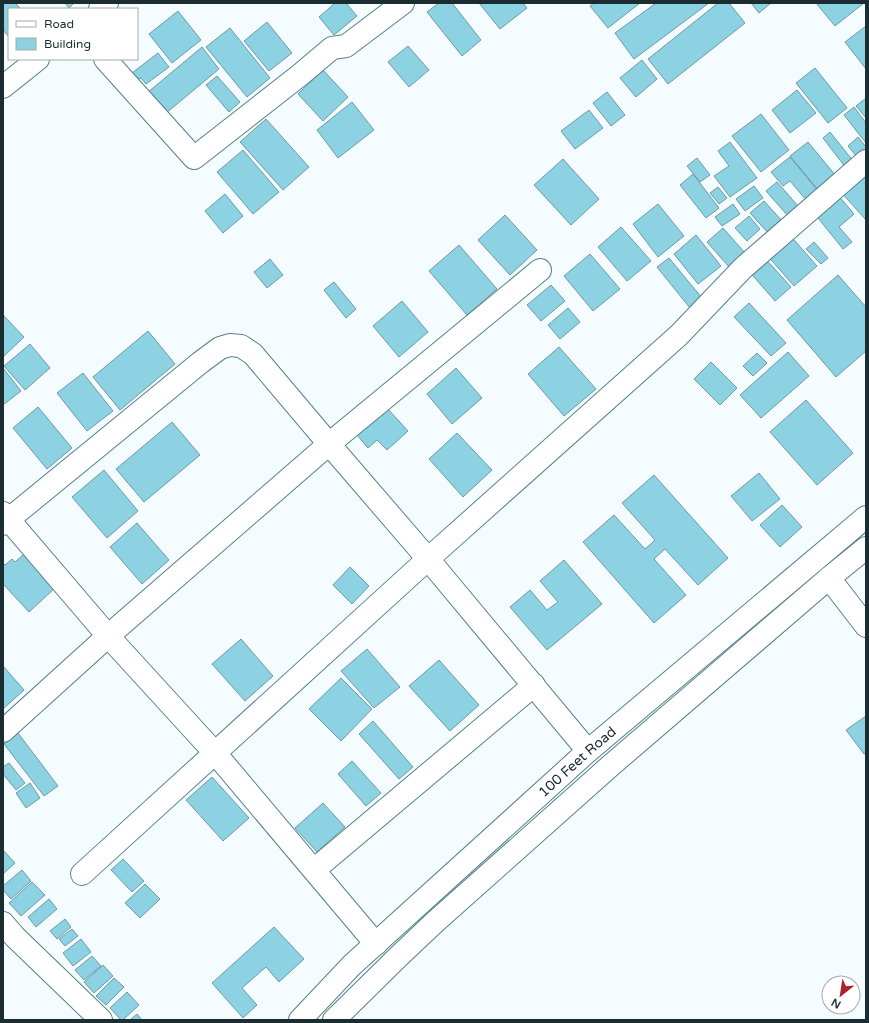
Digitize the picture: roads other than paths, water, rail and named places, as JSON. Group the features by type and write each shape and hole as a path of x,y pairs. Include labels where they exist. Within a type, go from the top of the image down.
{"street":[{"path":"106,60 194,158 332,48 346,46 403,3"},
{"path":"3,87 37,60"},
{"path":"82,874 428,559 679,335 743,268 866,161"},
{"path":"3,731 108,636 329,444 540,270"},
{"path":"376,944 215,753 108,636 5,519 220,348 230,345 241,346 253,354 428,559 588,751"},
{"name":"100 Feet Road","path":"300,1020 352,965 588,751 866,517"},
{"name":"100 Feet Road","path":"334,1020 452,906 615,762 866,548"},
{"path":"829,578 866,626"},
{"path":"314,870 534,685"},
{"path":"3,923 15,937 101,1020"}]}
